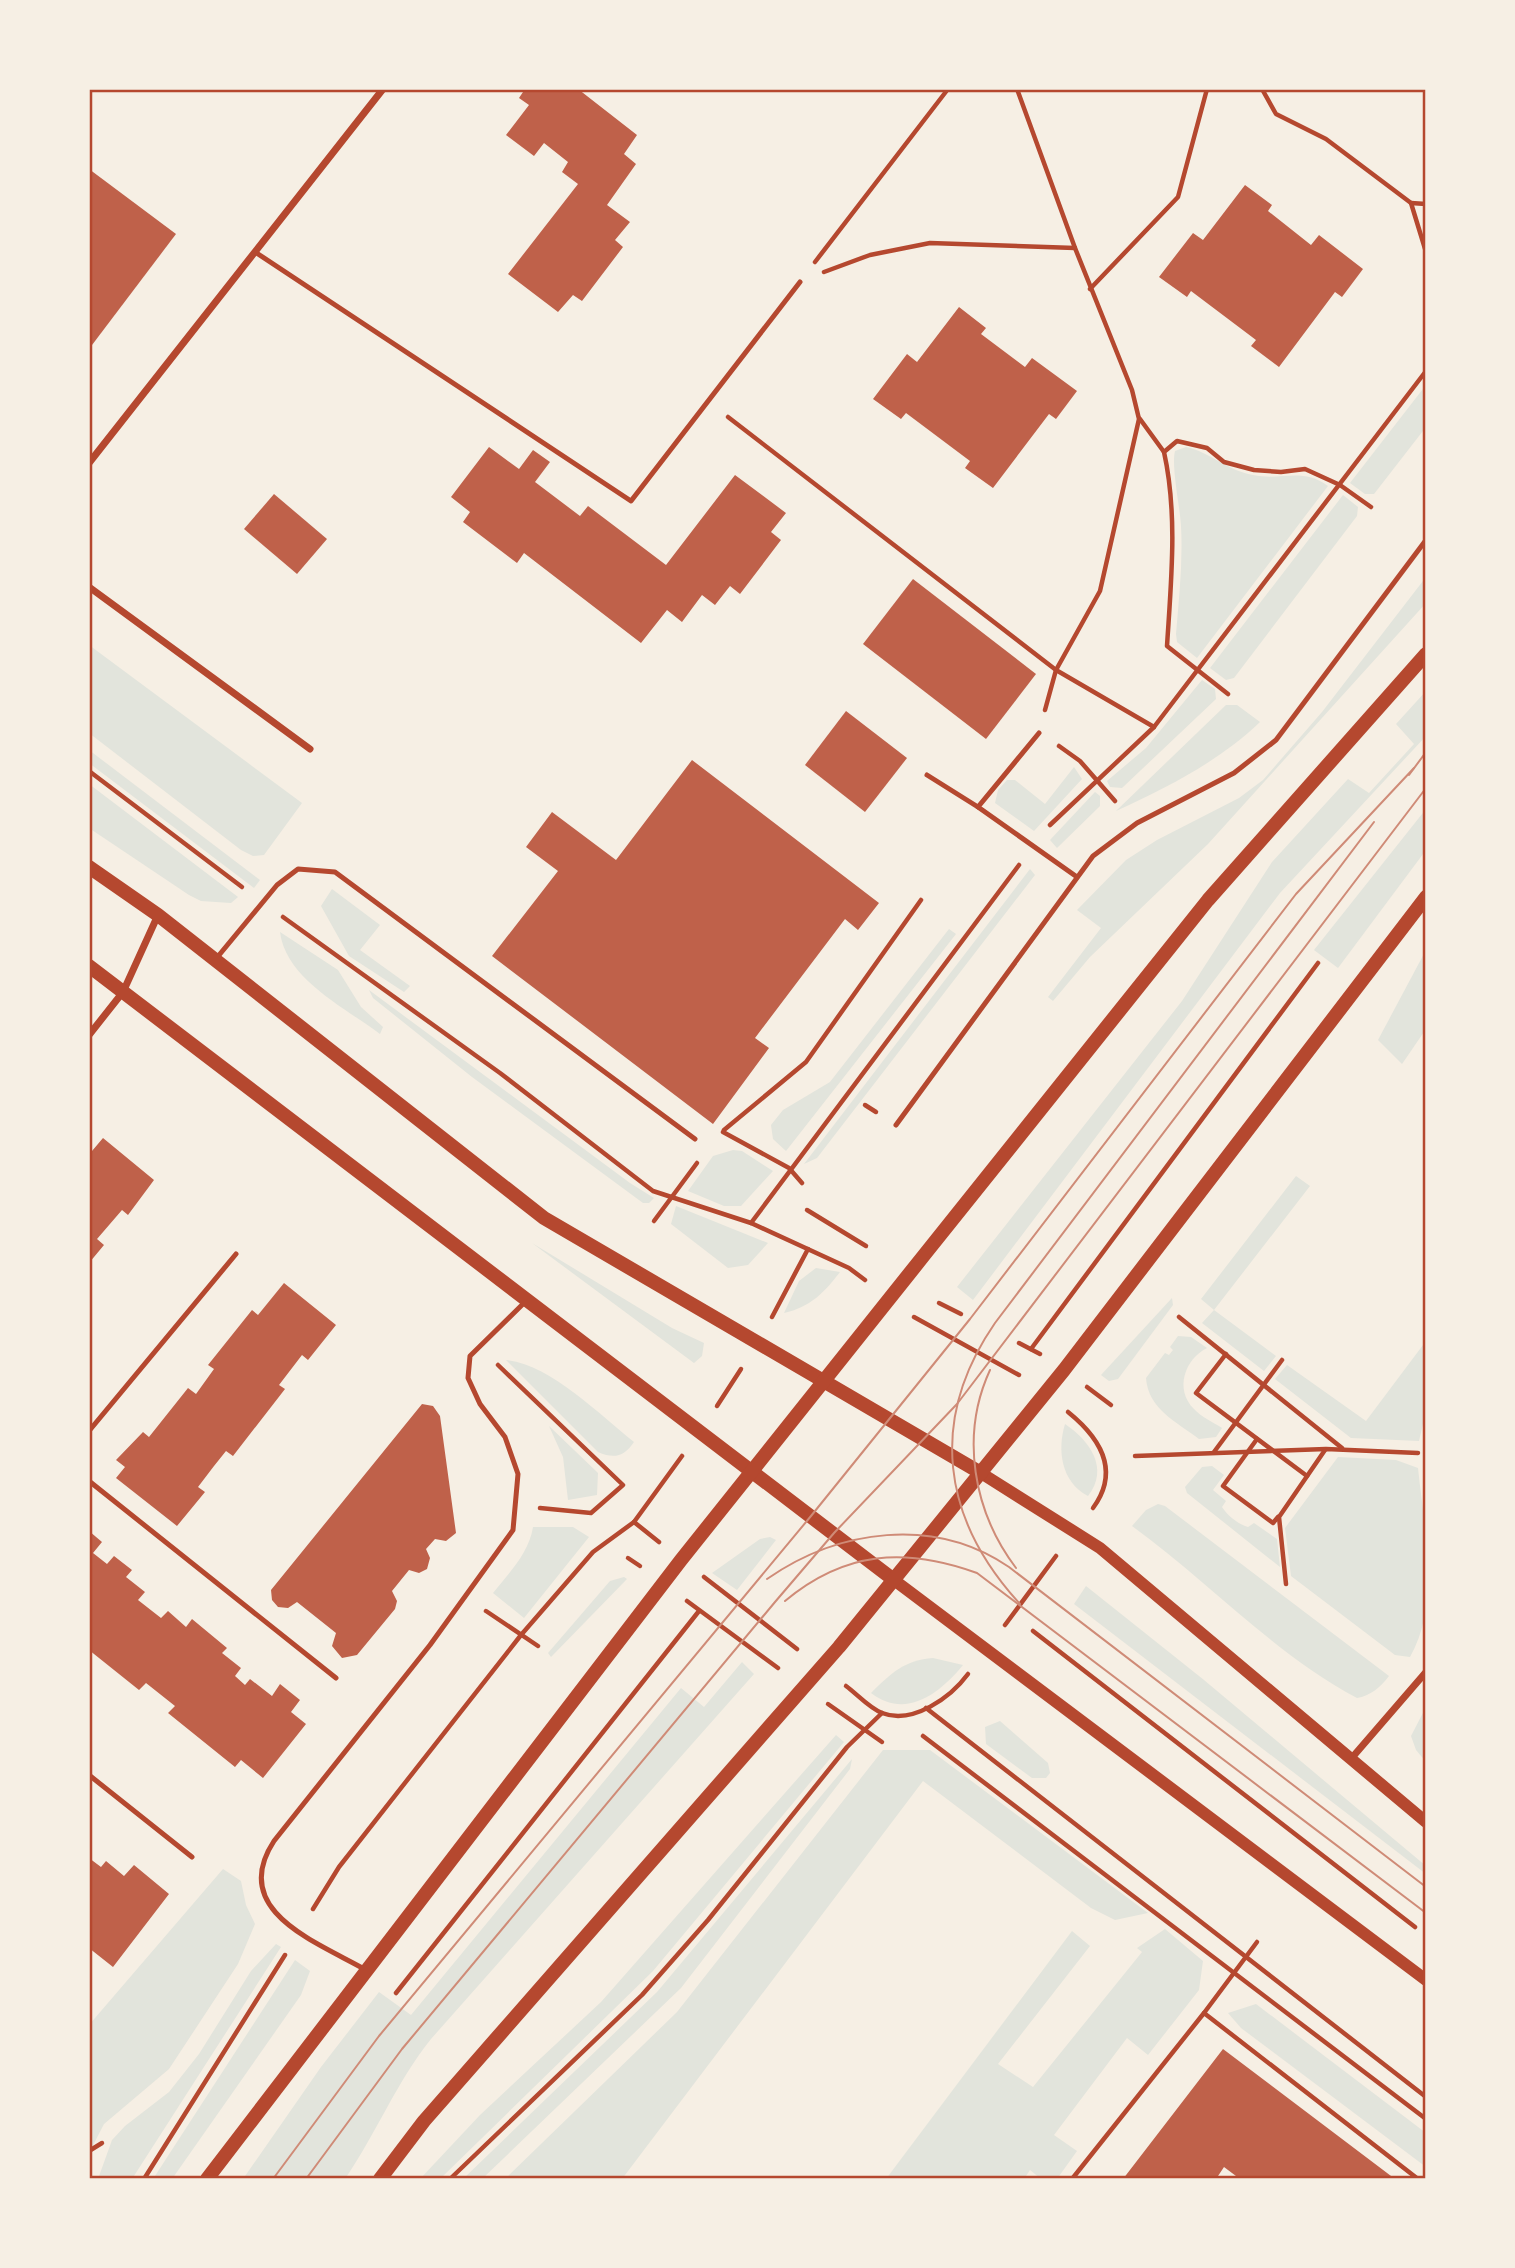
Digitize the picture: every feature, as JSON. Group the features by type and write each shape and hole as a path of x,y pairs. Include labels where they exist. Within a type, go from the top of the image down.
{"main road":[{"path":"207,2179 681,1560 1208,900 1426,654"},
{"path":"89,867 158,915 544,1218 981,1473"},
{"path":"380,2179 424,2121 806,1687 894,1580 981,1473 1306,1057 1426,897"},
{"path":"89,967 701,1430 894,1580"}],"street":[{"path":"89,463 383,89"},
{"path":"89,587 310,749"},
{"path":"89,1035 123,992 158,915"},
{"path":"981,1473 1100,1548 1426,1822"},
{"path":"894,1580 988,1648 1426,1980"},
{"path":"1350,1760 1426,1671"}],"lane":[{"path":"255,252 631,500 800,282"},
{"path":"896,1125 1093,856 1137,823 1234,773 1276,740 1426,540"},
{"path":"978,807 1039,733"},
{"path":"927,775 978,807 1032,848 1077,877"},
{"path":"215,960 262,902 298,869 335,872 695,1139"},
{"path":"89,1431 236,1254"},
{"path":"366,1970 279,1917 263,1895 260,1876 266,1853 465,1597 513,1530 518,1506 519,1474 505,1437 480,1404 468,1378 470,1356 528,1299"},
{"path":"89,1481 336,1678"},
{"path":"89,1775 192,1857"}],"path":[{"path":"800,282 948,89"},
{"path":"1017,89 1074,248 1132,390 1139,419 1164,452 1171,482 1172,549 1167,646 1228,694"},
{"path":"1090,289 1178,197 1207,89"},
{"path":"1262,89 1276,114 1326,139 1411,203 1426,204"},
{"path":"1411,203 1426,253"},
{"path":"800,282 870,255 930,243 1074,248"},
{"path":"751,1223 789,1168 1049,826 1154,727 1426,371"},
{"path":"708,402 1056,670 1154,727"},
{"path":"1115,801 1080,761 1039,733 1056,670 1100,591 1139,419"},
{"path":"1164,452 1177,441 1207,448 1224,462 1254,470 1281,472 1305,469 1339,485 1371,507"},
{"path":"89,771 343,963 500,1073 653,1191 751,1223 849,1268"},
{"path":"716,1140 724,1130 806,1062 921,900"},
{"path":"1031,1349 1318,963"},
{"path":"724,1130 789,1168 802,1184"},
{"path":"654,1221 701,1159"},
{"path":"807,1210 866,1247"},
{"path":"144,2179 339,1867 521,1635 593,1552 634,1522 701,1430 757,1344 808,1250"},
{"path":"939,1303 961,1314"},
{"path":"1179,1317 1343,1449"},
{"path":"926,1326 1022,1376"},
{"path":"1019,1343 1044,1356"},
{"path":"1226,1353 1196,1393 1307,1476"},
{"path":"1214,1452 1282,1360"},
{"path":"497,1364 623,1485 591,1513 518,1506"},
{"path":"1084,1385 1111,1405"},
{"path":"634,1522 882,1713 907,1715 926,1708 959,1686 1102,1496 1106,1462 1096,1437 1066,1410"},
{"path":"1257,1439 1223,1486 1273,1523 1326,1449"},
{"path":"1135,1456 1326,1449 1418,1453"},
{"path":"1279,1517 1286,1584"},
{"path":"628,1558 882,1742"},
{"path":"465,1597 538,1646"},
{"path":"396,1993 699,1611"},
{"path":"1033,1631 1415,1927"},
{"path":"926,1708 1426,2097"},
{"path":"450,2179 642,1995 709,1920 847,1747 882,1713"},
{"path":"923,1736 1426,2119"},
{"path":"1072,2179 1257,1942"},
{"path":"1204,2013 1418,2179"},
{"path":"89,2151 102,2143"}],"shaded area":[{"path":"1426,385 1426,427 1374,494 1365,494 1350,483"},
{"path":"1186,447 1244,473 1309,477 1328,486 1197,658 1177,642 1176,634 1181,540 1174,458 1175,451"},
{"path":"1343,495 1358,507 1357,516 1234,678 1226,680 1210,668"},
{"path":"1426,577 1426,603 1208,844 1090,957 1053,1001 1048,997 1101,928 1077,910 1126,860 1157,840 1239,798 1263,780 1322,712"},
{"path":"89,645 302,803 264,855 253,856 241,850 89,733"},
{"path":"1202,680 1215,689 1216,699 1122,788 1110,787 1107,781 1146,748"},
{"path":"1426,691 1426,736 1280,893 973,1300 957,1287 1182,1001 1272,862 1348,779 1369,793 1414,744 1396,724"},
{"path":"1226,705 1237,705 1260,722 1210,761 1155,793 1116,811"},
{"path":"89,750 260,880 254,888 89,763"},
{"path":"1074,767 1082,779 1034,831 995,803 998,790 1007,780 1015,780 1045,804"},
{"path":"89,784 238,897 231,903 201,901 89,828"},
{"path":"1095,792 1100,796 1100,806 1057,848 1050,840"},
{"path":"1426,809 1426,850 1338,968 1314,950"},
{"path":"1030,869 1035,875 817,1158 804,1164"},
{"path":"332,889 380,925 360,950 410,986 404,992 349,956 321,906"},
{"path":"949,929 956,934 786,1151 773,1139 771,1125 783,1110 830,1082"},
{"path":"280,932 338,970 361,1007 383,1027 380,1034 305,978 293,964"},
{"path":"1426,950 1426,1029 1402,1064 1378,1040"},
{"path":"369,990 654,1198 649,1203 643,1203 472,1077 373,998"},
{"path":"733,1150 742,1151 773,1171 741,1206 724,1206 688,1191 713,1156"},
{"path":"1296,1176 1310,1186 1214,1310 1201,1299"},
{"path":"676,1206 768,1243 748,1265 728,1268 671,1224"},
{"path":"532,1243 672,1328 704,1343 702,1356 694,1363"},
{"path":"816,1268 840,1272 816,1298 784,1313 799,1281"},
{"path":"1172,1298 1173,1305 1118,1379 1109,1381 1101,1375"},
{"path":"1214,1310 1276,1356 1264,1371 1202,1323"},
{"path":"1178,1336 1191,1337 1207,1348 1193,1359 1188,1367 1184,1393 1194,1409 1222,1428 1216,1437 1199,1439 1165,1414 1148,1389 1146,1378 1165,1353 1169,1355 1173,1350 1170,1347"},
{"path":"1426,1341 1426,1411 1419,1441 1351,1438 1275,1379 1287,1365 1366,1421"},
{"path":"506,1360 540,1371 557,1381 634,1442 618,1455 609,1456 598,1452"},
{"path":"1065,1424 1089,1446 1097,1465 1094,1486 1088,1496 1072,1482 1063,1464 1061,1444"},
{"path":"549,1426 598,1473 597,1495 568,1500 563,1457"},
{"path":"1338,1457 1396,1460 1418,1468 1428,1589 1419,1636 1410,1657 1395,1655 1291,1576 1285,1528"},
{"path":"1212,1466 1224,1475 1213,1490 1226,1501 1222,1507 1241,1524 1248,1527 1254,1523 1277,1539 1280,1567 1187,1493 1185,1487 1202,1467"},
{"path":"1158,1504 1165,1506 1389,1676 1375,1690 1357,1698 1269,1639 1132,1526 1146,1510"},
{"path":"533,1527 573,1527 589,1537 524,1618 493,1593 523,1554"},
{"path":"770,1537 776,1540 737,1590 712,1573 760,1539"},
{"path":"624,1577 627,1579 551,1657 548,1653 610,1581"},
{"path":"1086,1586 1204,1680 1426,1866 1426,1874 1074,1604"},
{"path":"933,1658 963,1665 944,1685 922,1700 897,1704 884,1701 871,1693 885,1679 906,1665"},
{"path":"742,1662 754,1674 431,2039 408,2072 345,2179 243,2179 321,2067 379,1992 411,2015 681,1688 704,1707"},
{"path":"1426,1707 1426,1762 1416,1750 1411,1736"},
{"path":"1000,1721 1048,1763 1050,1773 1046,1778 1032,1778 986,1744 985,1727"},
{"path":"836,1735 844,1742 653,1971 440,2179 420,2179 480,2115 601,2002"},
{"path":"883,1750 930,1750 1148,1913 1115,1920 1091,1908 923,1781 622,2179 505,2179 677,2012"},
{"path":"852,1759 850,1769 681,1988 482,2179 463,2179 657,1992"},
{"path":"223,1869 241,1881 246,1905 255,1924 238,1964 169,2069 104,2124 89,2153 89,2025"},
{"path":"1165,1929 1203,1961 1199,1990 1148,2055 1127,2038 1054,2135 1077,2151 1057,2179 1041,2179 1030,2170 1024,2179 886,2179 1072,1931 1090,1946 998,2064 1033,2087 1142,1952 1137,1948"},
{"path":"276,1944 281,1947 132,2179 98,2179 112,2140 125,2126 169,2092 199,2054 251,1971"},
{"path":"295,1960 310,1971 301,1995 172,2179 153,2179"},
{"path":"1256,2004 1426,2133 1426,2167 1241,2028 1228,2013"}],"building":[{"path":"525,89 578,89 637,135 624,154 636,164 607,205 630,222 615,240 623,247 582,301 573,295 558,312 508,274 578,184 562,172 568,162 544,143 534,156 506,135 529,105 519,98"},
{"path":"89,169 176,234 89,349"},
{"path":"1245,185 1272,205 1268,211 1311,245 1319,235 1363,269 1342,297 1335,292 1279,367 1251,346 1256,340 1191,291 1187,297 1159,277 1193,233 1203,240"},
{"path":"959,307 986,328 981,334 1025,367 1032,358 1077,391 1056,419 1049,414 993,488 965,468 970,461 906,413 901,419 873,399 907,354 917,362"},
{"path":"489,447 519,469 533,450 550,462 535,482 580,516 588,506 666,565 735,475 786,513 771,532 781,540 740,594 730,586 715,605 702,595 682,622 667,610 641,643 524,553 517,563 463,522 470,512 451,497"},
{"path":"274,494 327,539 297,574 244,529"},
{"path":"913,579 1036,674 986,739 863,644"},
{"path":"846,711 907,758 865,812 805,765"},
{"path":"692,760 879,903 858,930 845,919 755,1038 769,1048 713,1124 492,956 558,871 526,847 552,812 616,860"},
{"path":"103,1138 154,1180 128,1215 122,1210 97,1239 104,1245 89,1263 89,1149 92,1151"},
{"path":"284,1283 336,1325 308,1360 302,1355 279,1385 285,1389 233,1456 226,1451 214,1466 198,1487 205,1492 177,1526 116,1478 125,1467 116,1460 143,1432 149,1437 188,1388 196,1394 214,1369 208,1365 252,1310 258,1315"},
{"path":"422,1404 433,1406 440,1416 456,1533 446,1541 435,1539 426,1549 430,1558 427,1569 419,1573 409,1570 392,1591 397,1601 395,1609 357,1655 342,1658 332,1646 336,1633 297,1602 288,1608 278,1607 272,1600 271,1590"},
{"path":"89,1531 102,1542 93,1553 107,1564 114,1556 132,1570 126,1577 145,1592 138,1600 161,1618 168,1611 186,1627 192,1619 227,1648 222,1653 241,1668 235,1676 245,1685 250,1679 272,1696 280,1684 300,1700 291,1712 306,1724 263,1778 241,1760 235,1767 168,1713 175,1706 146,1683 139,1690 89,1650"},
{"path":"89,1858 101,1867 106,1861 124,1876 134,1865 169,1894 113,1967 89,1948"},
{"path":"1223,2049 1395,2179 1240,2179 1224,2167 1216,2179 1123,2179"}],"tram line":[{"path":"1409,775 1426,752"},
{"path":"273,2179 379,2036 811,1516 970,1319 1296,894 1414,768"},
{"path":"306,2179 402,2049 775,1602 834,1533 957,1404 1426,788"},
{"path":"1020,1604 994,1572 974,1538 960,1503 953,1468 953,1432 960,1396 974,1359 995,1323 1374,822"},
{"path":"990,1370 975,1420 976,1472 990,1522 1001,1546 1016,1568"},
{"path":"767,1579 795,1562 825,1549 855,1540 887,1535 918,1535 950,1540 980,1551 1009,1567 1426,1887"},
{"path":"785,1601 830,1572 853,1563 876,1559 925,1559 977,1573 1426,1913"}]}
